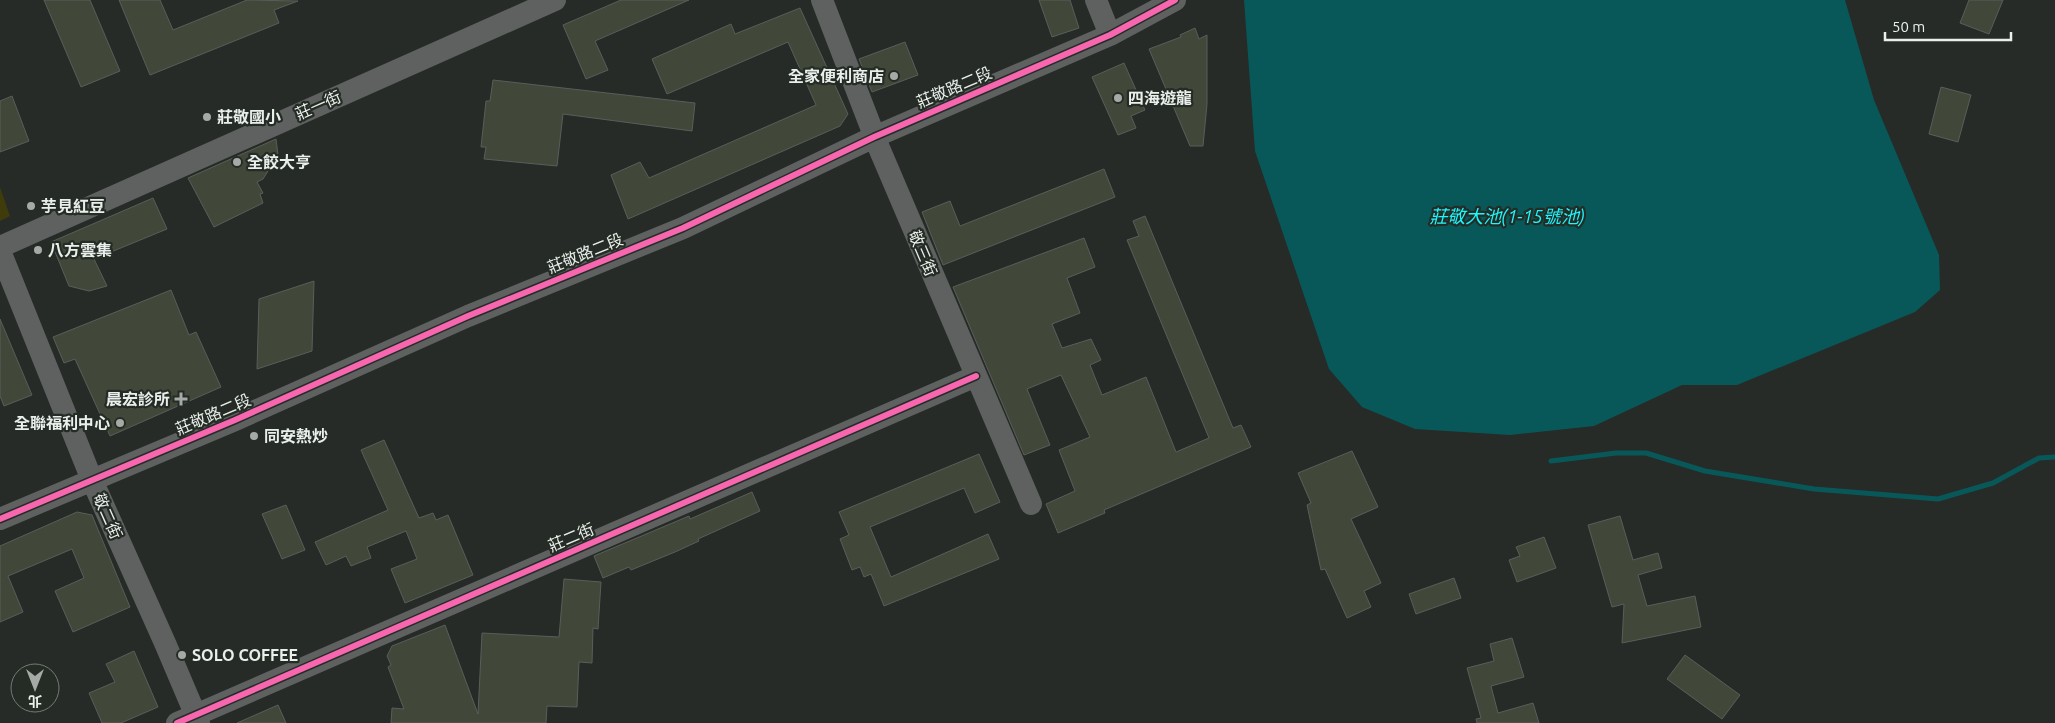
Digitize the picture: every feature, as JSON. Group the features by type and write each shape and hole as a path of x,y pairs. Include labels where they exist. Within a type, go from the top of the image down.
{"street":[{"name":"莊一街","path":"0,249 554,0"},
{"name":"敬三街","path":"822,0 874,137 1031,504"},
{"path":"1096,0 1110,35"},
{"name":"莊敬路二段","path":"0,519 235,420 468,316 683,228 874,137 1110,35 1175,0"},
{"name":"敬二街","path":"0,249 92,480 165,643 190,720"},
{"name":"莊二街","path":"190,720 976,376"}],"shaded area":[{"path":"0,187 10,216 0,221"}],"water":[{"name":"莊敬大池(1-15號池)","path":"1244,0 1845,0 1874,100 1939,255 1940,290 1915,312 1737,385 1682,385 1594,426 1510,435 1415,429 1362,407 1329,369 1255,151"}],"building":[{"path":"44,0 90,0 120,71 81,87"},
{"path":"119,0 160,0 173,30 247,0 298,1 274,10 279,23 150,75"},
{"path":"621,0 689,0 595,41 608,70 586,79 563,25"},
{"path":"1039,0 1070,0 1079,28 1052,37"},
{"path":"1969,0 2003,0 1989,34 1960,23"},
{"path":"800,8 848,114 840,126 628,219 611,175 640,162 649,178 816,105 788,42 667,94 652,59 731,24 735,34"},
{"path":"1195,28 1199,39 1207,35 1207,104 1203,146 1190,146 1149,49 1181,37 1180,35"},
{"path":"905,42 918,75 872,92 859,59"},
{"path":"1124,63 1145,110 1131,116 1136,128 1118,135 1092,77"},
{"path":"493,80 695,103 692,131 563,114 557,166 484,159 486,147 481,147 486,101 490,101"},
{"path":"1941,87 1971,95 1958,142 1929,134"},
{"path":"12,96 29,141 0,152 0,101"},
{"path":"276,139 278,155 263,179 257,182 263,193 260,194 263,203 214,227 188,178"},
{"path":"1104,169 1115,197 943,265 922,212 950,201 960,226"},
{"path":"153,198 167,229 94,259 107,286 89,291 69,286 51,242"},
{"path":"1145,216 1233,428 1241,425 1251,447 1104,510 1105,513 1058,533 1046,504 1075,491 1059,450 1090,437 1061,375 1027,389 1050,445 1024,455 953,287 1084,238 1095,267 1067,278 1080,313 1052,324 1062,348 1091,339 1101,360 1090,365 1102,395 1146,377 1176,452 1209,438 1127,240 1139,236 1133,221"},
{"path":"314,281 312,351 257,369 259,299"},
{"path":"171,290 189,335 196,332 221,387 110,436 75,359 64,363 53,337"},
{"path":"0,319 32,395 4,406 0,396"},
{"path":"384,440 419,518 433,513 436,520 448,515 473,575 405,603 391,569 417,559 406,531 367,547 371,558 351,566 346,556 326,565 315,542 388,510 361,450"},
{"path":"1352,451 1378,507 1351,519 1381,583 1364,591 1371,607 1347,618 1325,569 1321,570 1307,505 1311,503 1298,473"},
{"path":"979,454 1000,502 975,513 964,488 870,527 891,577 988,534 999,559 884,606 871,574 864,577 860,567 852,570 840,539 849,535 839,512"},
{"path":"752,492 760,511 698,539 699,541 675,552 631,570 629,567 603,578 594,556 689,516 690,519"},
{"path":"286,505 305,550 282,559 262,514"},
{"path":"77,512 92,515 130,607 73,632 55,591 84,578 72,549 8,576 23,612 0,622 0,546"},
{"path":"1620,516 1633,560 1658,553 1662,568 1638,575 1647,606 1695,596 1701,627 1622,643 1624,604 1612,607 1588,525"},
{"path":"1544,537 1556,568 1517,582 1509,560 1520,556 1516,547"},
{"path":"1454,578 1461,598 1416,614 1409,594"},
{"path":"564,579 601,582 598,629 593,628 592,663 579,662 577,707 547,706 546,723 391,723 392,708 404,709 388,667 391,665 387,656 392,646 445,625 478,714 482,633 559,637"},
{"path":"1512,638 1524,677 1491,686 1498,713 1533,703 1539,723 1477,723 1476,719 1481,718 1467,668 1494,661 1490,644"},
{"path":"134,651 158,707 121,723 102,723 89,693 115,682 106,664"},
{"path":"1685,655 1740,695 1722,719 1667,679"},
{"path":"278,705 286,723 237,723"}],"waterway":[{"path":"1551,461 1616,453 1646,453 1705,471 1814,489 1938,499 1993,483 2039,458 2055,457"}],"cycle path":[{"path":"0,519 235,420 468,316 683,228 874,137 1110,35 1175,0"},
{"path":"177,723 976,376"}],"place":[{"name":"全家便利商店","path":"894,76"},
{"name":"四海遊龍","path":"1118,98"},
{"name":"莊敬國小","path":"207,117"},
{"name":"全餃大亨","path":"237,162"},
{"name":"芋見紅豆","path":"31,206"},
{"name":"八方雲集","path":"38,250"},
{"name":"晨宏診所","path":"181,399"},
{"name":"全聯福利中心","path":"120,423"},
{"name":"同安熱炒","path":"254,436"},
{"name":"SOLO COFFEE","path":"182,655"}]}
